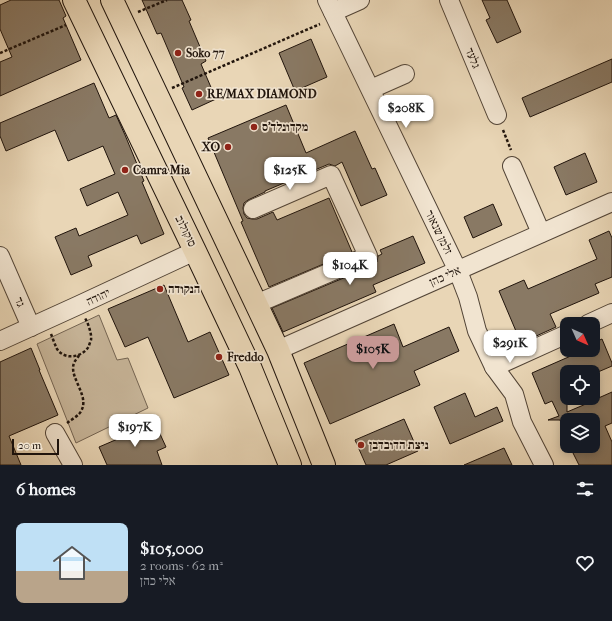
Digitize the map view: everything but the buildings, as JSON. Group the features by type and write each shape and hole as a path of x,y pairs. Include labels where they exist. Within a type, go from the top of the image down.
{"main road":[{"path":"112,0 278,350 324,465"},
{"name":"סוקולוב","path":"79,9 196,251 250,367 290,465"}],"street":[{"path":"327,12 360,0"},
{"name":"גלעד","path":"449,0 497,115"},
{"name":"זלמן שנאור","path":"327,12 371,89 458,271 468,297 477,331 494,367 514,394 522,422 544,465"},
{"path":"371,89 405,74"},
{"path":"512,166 541,233"},
{"path":"253,209 332,175 368,256 256,304"},
{"name":"אלי כהן","path":"278,350 612,202"},
{"name":"יהודה","path":"0,341 196,251"},
{"name":"גד","path":"0,256 38,324"},
{"path":"600,318 612,313"},
{"path":"494,367 560,337"},
{"path":"55,433 72,465"}],"path":[{"path":"121,20 167,0"},
{"path":"0,53 79,9"},
{"path":"156,94 327,12"},
{"path":"497,115 511,151 512,166"},
{"path":"55,433 80,413 84,406 83,396 75,376 74,364 80,355 87,349 92,340 88,325 79,305"},
{"path":"38,324 58,350 63,354 71,357 80,355"}],"shaded area":[{"path":"99,315 117,360 128,358 148,408 76,443 37,344"}],"place":[{"name":"Soko 77","path":"178,53"},
{"name":"RE/MAX DIAMOND","path":"199,94"},
{"name":"מקדונלד'ס","path":"254,127"},
{"name":"XO","path":"228,147"},
{"name":"Camra Mia","path":"125,170"},
{"name":"הנקודה","path":"160,289"},
{"name":"Freddo","path":"219,357"},
{"name":"ניצת הדובדבן","path":"361,445"}]}
